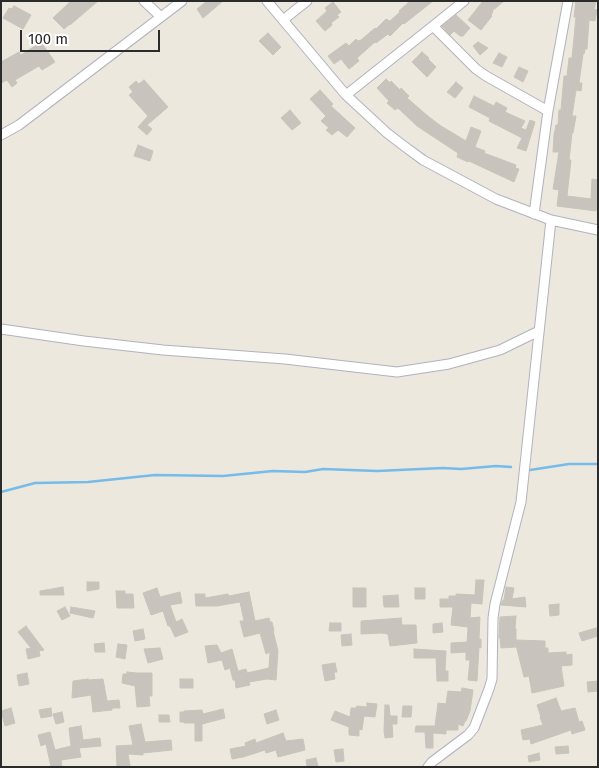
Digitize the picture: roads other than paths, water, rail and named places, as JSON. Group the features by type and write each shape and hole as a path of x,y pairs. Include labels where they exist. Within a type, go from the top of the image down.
{"street":[{"path":"144,1 161,17"},
{"path":"1,135 19,125 182,1"},
{"path":"267,1 346,95 393,137 423,160 496,199 551,220 598,230"},
{"path":"282,20 307,1"},
{"path":"346,95 464,1"},
{"path":"534,214 548,111 568,1"},
{"path":"433,26 476,69 548,111"},
{"path":"428,767 474,728 492,679 493,618 521,502 551,220"},
{"path":"1,329 123,346 285,359 397,372 449,364 500,350 539,331"}],"waterway":[{"path":"530,470 569,464 598,464"},
{"path":"1,492 35,483 88,482 155,475 223,476 273,471 305,472 323,469 377,471 511,467"}]}
